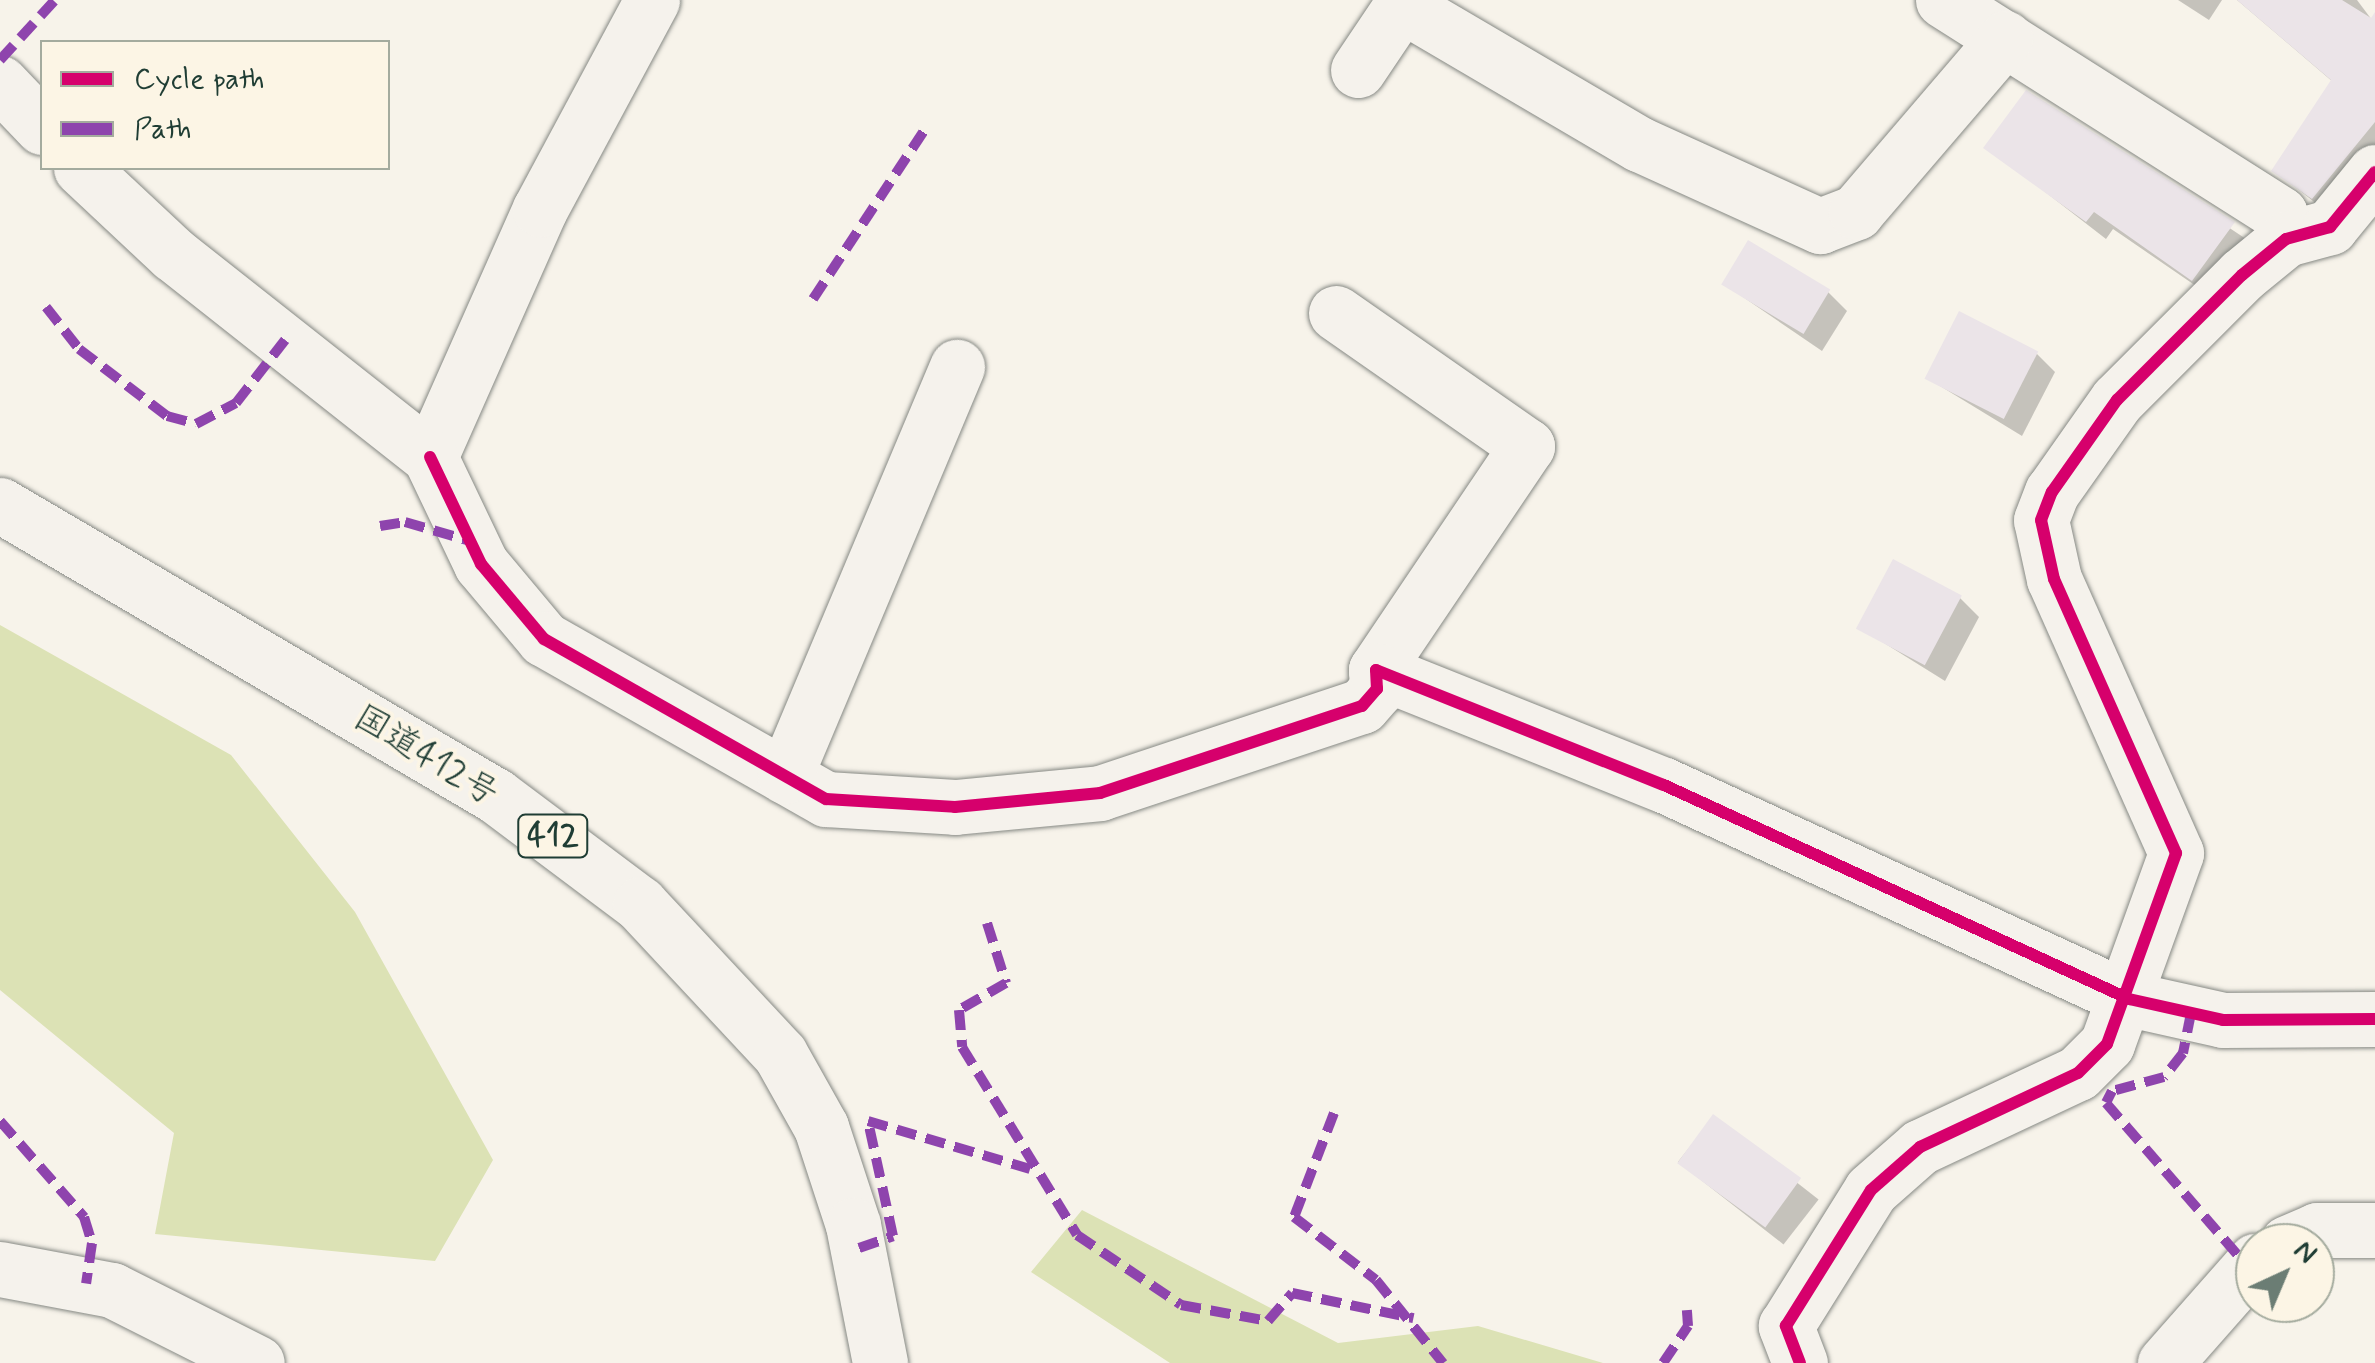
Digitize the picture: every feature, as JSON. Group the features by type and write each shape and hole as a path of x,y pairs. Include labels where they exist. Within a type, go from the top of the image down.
{"main road":[{"path":"430,456 540,209 652,0"},
{"path":"1943,0 2280,214 2286,239"},
{"path":"1358,70 1404,2 1639,144 1820,226 1856,212 2005,38"},
{"path":"0,83 40,124"},
{"path":"83,170 173,254 430,456 481,564 544,639 785,776 856,806 1100,792 1362,706 1377,690 1376,670 1527,446 1336,313"},
{"path":"1800,1363 1786,1326 1871,1190 1920,1147 2078,1073 2107,1044 2129,999 2176,853 2054,580 2041,520 2117,400 2286,239 2330,227 2375,172"},
{"path":"785,776 957,366"},
{"name":"国道412号","path":"0,506 496,796 640,904 780,1054 822,1126 854,1226 880,1363"},
{"path":"1376,670 1664,786 2129,999 2224,1020 2375,1019"},
{"path":"2335,1230 2375,1230"},
{"path":"0,1270 112,1290 257,1363"},
{"path":"2165,1363 2235,1284"}],"green space":[{"path":"0,625 231,755 355,912 493,1160 435,1261 155,1234 174,1133 0,990"},
{"path":"1082,1210 1338,1343 1478,1326 1603,1363 1170,1363 1031,1272"}],"building":[{"path":"2237,0 2342,0 2371,18 2375,12 2375,122 2312,199 2271,171 2331,80"},
{"path":"2026,90 2235,222 2192,281 2094,212 2086,222 1983,148"},
{"path":"1748,240 1830,289 1804,334 1721,285"},
{"path":"1959,311 2038,351 2004,419 1924,379"},
{"path":"1893,559 1962,596 1925,665 1856,629"},
{"path":"1713,1114 1801,1178 1765,1227 1677,1163"}],"marked path":[{"path":"0,60 55,0"},
{"path":"813,299 927,126"},
{"path":"46,307 79,349 167,416 196,424 236,403 285,340"},
{"path":"380,526 405,522 467,540"},
{"path":"987,923 1006,983 959,1010 962,1047 1077,1235 1181,1305 1268,1321 1292,1293 1413,1318"},
{"path":"2191,1013 2183,1053 2164,1077 2112,1091 2106,1103 2235,1252"},
{"path":"1334,1113 1294,1217 1376,1280 1443,1363"},
{"path":"0,1121 84,1217 92,1243 86,1284"},
{"path":"859,1248 893,1236 868,1121 1030,1169"},
{"path":"1663,1363 1688,1326 1687,1310"}],"cycle path":[{"path":"1800,1363 1786,1326 1871,1190 1920,1147 2078,1073 2107,1044 2176,853 2054,579 2041,520 2052,492 2117,400 2242,275 2286,239 2330,227 2375,172"},
{"path":"430,457 481,564 544,639 826,799 955,807 1100,793 1362,706 1377,689 1376,670 1664,785 2129,999 2223,1020 2375,1019"}]}
